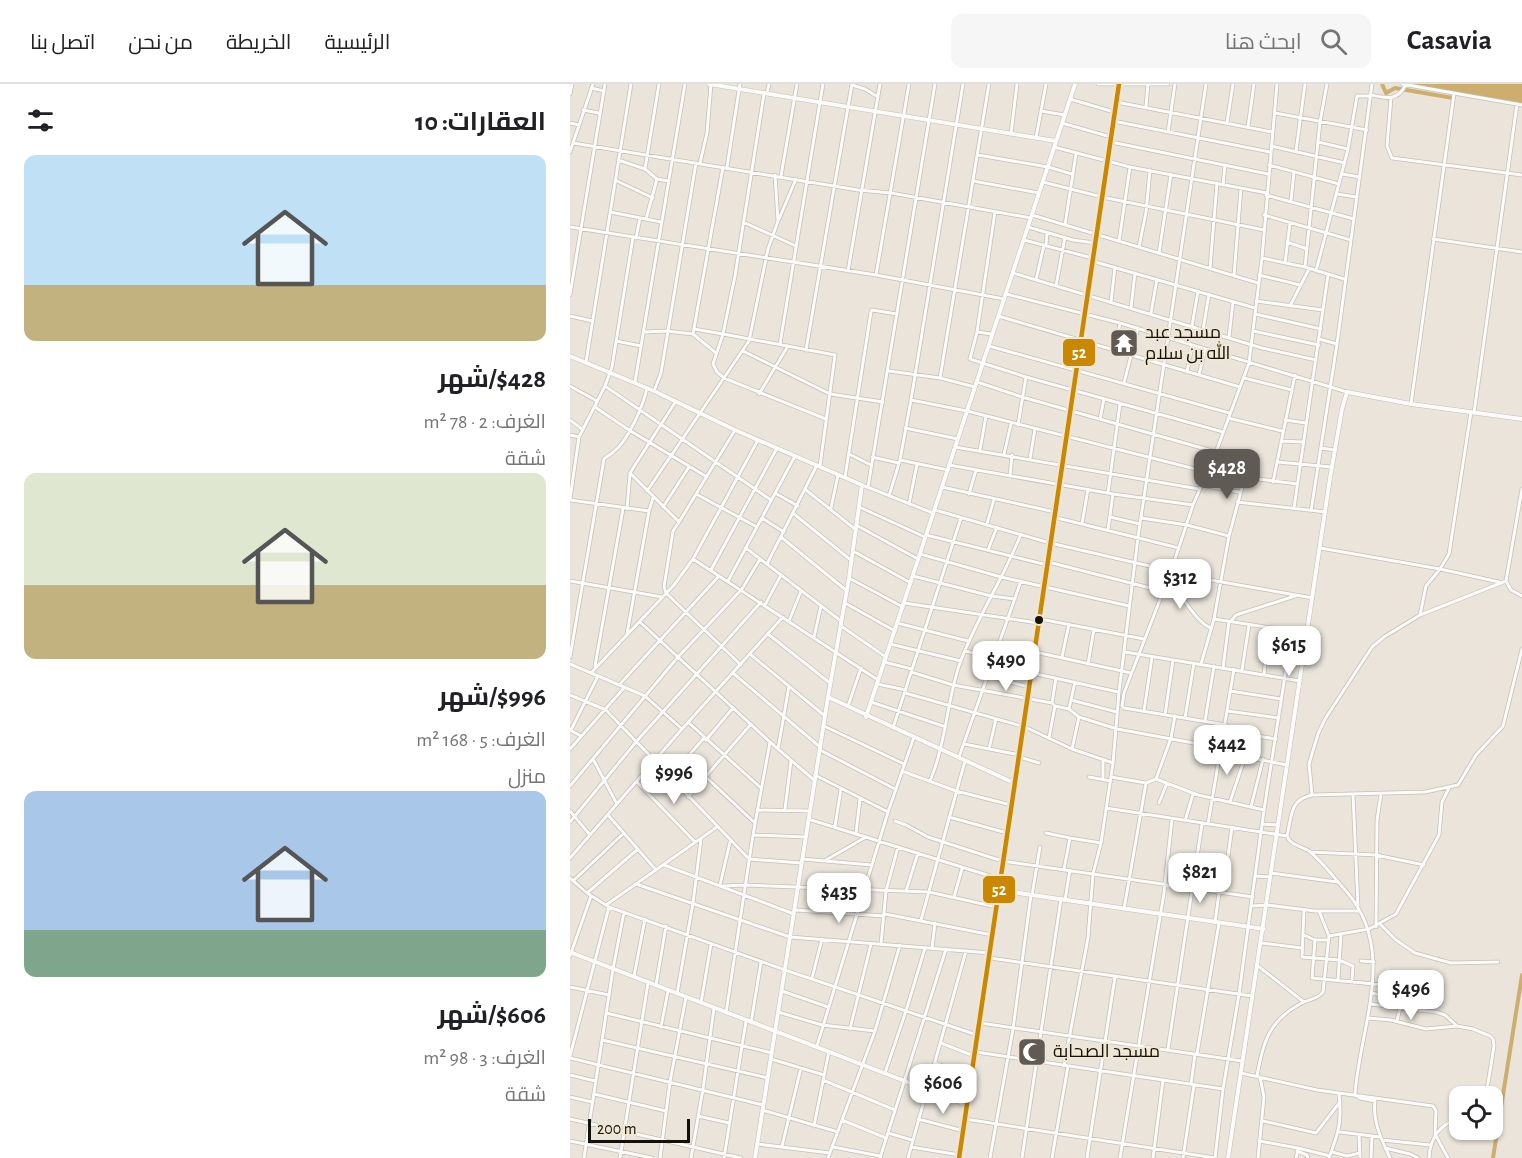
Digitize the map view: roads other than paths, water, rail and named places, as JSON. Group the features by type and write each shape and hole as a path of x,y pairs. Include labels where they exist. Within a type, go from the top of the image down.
{"street":[{"path":"570,92 572,84"},
{"path":"570,295 605,84"},
{"path":"586,362 631,84"},
{"path":"645,169 658,84"},
{"path":"635,382 657,241 686,84"},
{"path":"654,391 661,373 698,163 707,133 711,84 740,86 765,93 1056,141"},
{"path":"769,84 765,93 735,276 714,368 723,378 826,419"},
{"path":"781,176 797,84"},
{"path":"780,344 823,84"},
{"path":"806,350 852,84 878,97"},
{"path":"848,271 880,84"},
{"path":"876,275 909,84"},
{"path":"868,487 935,84"},
{"path":"889,496 899,462 911,400 963,84"},
{"path":"940,378 989,84"},
{"path":"1011,134 1017,84"},
{"path":"1036,138 1046,84"},
{"path":"866,717 1075,84"},
{"path":"1098,84 1168,84"},
{"path":"910,1147 959,1156 964,1131 991,955 1002,861 1025,728 1058,484 1119,84"},
{"path":"1146,107 1148,84"},
{"path":"1168,132 1174,84"},
{"path":"1052,1158 1070,1036 1088,938 1093,874 1101,843 1111,779 1138,537 1206,84"},
{"path":"1227,123 1233,84"},
{"path":"1248,127 1254,84"},
{"path":"1226,724 1123,708 1124,693 1170,573 1193,505 1216,452 1249,363 1262,258 1277,84"},
{"path":"1296,151 1305,84"},
{"path":"1290,306 1307,268 1320,122 1327,84"},
{"path":"1311,511 1337,344 1372,84"},
{"path":"1316,271 1345,163 1357,96 1391,98 1402,92 1404,85 1522,105"},
{"path":"570,151 592,86 604,91"},
{"path":"693,334 740,86"},
{"path":"1411,404 1454,94"},
{"path":"1391,98 1387,146 1392,158 1522,175"},
{"path":"1070,99 1115,112"},
{"path":"1116,102 1272,132"},
{"path":"1420,615 1426,586 1449,554 1517,104"},
{"path":"583,110 600,113"},
{"path":"1041,111 1065,115"},
{"path":"1275,113 1367,130"},
{"path":"1113,121 1270,152"},
{"path":"570,123 579,125"},
{"path":"1062,123 1111,139 1268,174"},
{"path":"573,142 1031,217 1119,240 1258,283"},
{"path":"1318,142 1348,148"},
{"path":"1271,146 1345,163"},
{"path":"1054,147 1130,167 1241,188 1354,219"},
{"path":"1065,225 1076,154"},
{"path":"978,155 1048,167 1072,174"},
{"path":"618,160 645,169 657,179 669,181"},
{"path":"1223,184 1225,165"},
{"path":"1269,165 1339,184"},
{"path":"1119,240 1130,167"},
{"path":"1139,247 1147,207 1150,170"},
{"path":"1291,201 1294,172"},
{"path":"1159,253 1171,174"},
{"path":"1342,174 1360,177"},
{"path":"775,176 778,220"},
{"path":"646,219 657,179"},
{"path":"647,491 750,338 772,236 796,179"},
{"path":"615,180 652,198"},
{"path":"973,181 1039,193"},
{"path":"1043,182 1147,207 1264,230"},
{"path":"1209,268 1217,183"},
{"path":"1234,276 1241,188"},
{"path":"1336,194 1356,197"},
{"path":"777,199 787,202"},
{"path":"610,212 661,222"},
{"path":"995,212 977,332 970,358 1026,377 1223,432"},
{"path":"1264,215 1351,240"},
{"path":"640,218 634,238 610,373 579,437 570,500 649,511"},
{"path":"743,222 796,246"},
{"path":"1285,263 1290,223"},
{"path":"570,227 876,275 955,291 1005,296 1120,322 1249,363 1331,385 1347,392 1411,404 1522,419"},
{"path":"1028,228 1095,243"},
{"path":"1036,280 1047,233"},
{"path":"1056,286 1065,237"},
{"path":"1433,239 1522,252"},
{"path":"1024,240 1256,308"},
{"path":"1287,242 1307,249"},
{"path":"1262,258 1345,279"},
{"path":"1111,302 1115,267"},
{"path":"1012,273 1203,330 1316,360"},
{"path":"1131,308 1135,273"},
{"path":"1259,275 1300,285"},
{"path":"1294,508 1328,275"},
{"path":"1151,314 1157,279"},
{"path":"1192,326 1198,291"},
{"path":"1203,330 1209,294"},
{"path":"1256,301 1323,310"},
{"path":"1229,337 1233,302"},
{"path":"845,477 871,310 897,314"},
{"path":"1255,314 1321,329"},
{"path":"570,316 592,321"},
{"path":"998,316 1114,352 1240,387"},
{"path":"1114,352 1120,322"},
{"path":"1124,383 1138,328"},
{"path":"694,329 835,355 819,466 767,564"},
{"path":"644,332 668,331 693,334 716,353"},
{"path":"1253,331 1318,345"},
{"path":"977,332 992,334"},
{"path":"1319,339 1337,344"},
{"path":"616,341 641,346"},
{"path":"1187,372 1192,345"},
{"path":"759,394 788,346"},
{"path":"988,346 1160,393 1282,431"},
{"path":"1199,375 1205,349"},
{"path":"742,351 830,394 883,402"},
{"path":"570,356 635,382 735,430 909,504 1050,543 1136,562 1170,573 1313,598"},
{"path":"888,371 976,385 1216,452"},
{"path":"1274,482 1282,431 1295,375"},
{"path":"1018,425 1026,377"},
{"path":"1244,378 1292,390"},
{"path":"570,386 597,401"},
{"path":"605,386 771,500"},
{"path":"570,657 604,459 615,451 629,430 641,410 647,388"},
{"path":"1228,1158 1332,467 1347,392"},
{"path":"1100,419 1104,399"},
{"path":"911,400 967,411 1207,472"},
{"path":"595,669 630,473 676,401"},
{"path":"1108,493 1120,404"},
{"path":"595,406 629,430 707,477"},
{"path":"980,450 986,416"},
{"path":"570,420 582,429"},
{"path":"1285,420 1306,423"},
{"path":"1004,454 1011,424"},
{"path":"905,428 958,439"},
{"path":"1030,459 1035,429"},
{"path":"735,430 673,531 664,586 666,593 741,665"},
{"path":"570,435 579,437"},
{"path":"591,673 640,622 693,560 758,440"},
{"path":"1281,441 1304,442"},
{"path":"956,447 1239,492"},
{"path":"711,570 777,448"},
{"path":"1321,448 1335,450"},
{"path":"849,454 871,465"},
{"path":"1010,476 1012,455"},
{"path":"728,581 795,456"},
{"path":"872,457 976,470 1113,494 1193,505"},
{"path":"1201,664 1214,619 1228,536 1247,469 1246,466 1213,458"},
{"path":"1216,488 1227,462"},
{"path":"1277,462 1300,462 1332,467"},
{"path":"909,504 917,464"},
{"path":"663,507 688,467"},
{"path":"969,494 976,470"},
{"path":"630,473 679,522"},
{"path":"831,509 838,475"},
{"path":"1244,477 1297,484"},
{"path":"754,1158 830,683 852,561 862,485"},
{"path":"942,487 1179,548"},
{"path":"1082,524 1088,489"},
{"path":"1522,489 1506,581 1511,590 1522,596"},
{"path":"806,490 855,527 919,557 1129,606"},
{"path":"775,493 798,506"},
{"path":"696,494 757,527"},
{"path":"1108,530 1113,494"},
{"path":"627,634 653,498"},
{"path":"987,524 994,499"},
{"path":"1237,502 1326,512"},
{"path":"859,507 926,536 1162,591"},
{"path":"794,514 852,561"},
{"path":"1110,517 1140,524"},
{"path":"762,518 784,532"},
{"path":"893,728 961,518"},
{"path":"1141,519 1187,525 1228,536"},
{"path":"988,550 997,527"},
{"path":"930,781 940,749 953,684 961,661 980,615 1012,556 1021,534"},
{"path":"781,537 847,591"},
{"path":"746,548 886,657"},
{"path":"1320,548 1440,568 1500,583"},
{"path":"853,551 910,583"},
{"path":"570,786 678,657 742,589 760,559"},
{"path":"693,560 742,589 861,668 878,682 1025,728 1072,749 1113,763"},
{"path":"1170,573 1173,582 1202,623 1211,628"},
{"path":"765,605 781,574"},
{"path":"619,685 719,576"},
{"path":"913,576 991,596 1015,599"},
{"path":"849,578 903,605 1069,624 1144,639"},
{"path":"570,581 662,597"},
{"path":"958,757 1021,581"},
{"path":"1312,795 1309,764 1325,719 1372,646 1420,615 1506,581"},
{"path":"789,621 801,591"},
{"path":"1223,668 1230,621 1236,615 1296,596"},
{"path":"570,822 636,742 761,602"},
{"path":"845,603 895,631"},
{"path":"814,637 820,606"},
{"path":"570,858 783,617"},
{"path":"965,1119 1216,1158 1223,1089 1292,631 1214,619"},
{"path":"640,622 792,760 815,777 888,812"},
{"path":"897,623 969,642"},
{"path":"1062,658 1069,624"},
{"path":"1242,670 1250,625"},
{"path":"1264,674 1269,628"},
{"path":"1088,664 1094,629"},
{"path":"768,634 830,683"},
{"path":"890,644 961,661"},
{"path":"1290,645 1305,648"},
{"path":"1355,1094 1359,1057 1373,983 1374,962 1369,929 1359,909 1338,882 1310,852 1290,842 1287,836 1297,800 1312,795 1425,792 1450,787 1460,782 1476,755 1503,726 1522,649"},
{"path":"965,651 1033,666"},
{"path":"1035,652 1131,673"},
{"path":"1125,652 1300,681"},
{"path":"750,654 825,716"},
{"path":"1144,712 1152,657"},
{"path":"1165,715 1173,660"},
{"path":"884,663 953,684 1029,698 1069,709 1079,717 1117,729 1171,738 1287,765"},
{"path":"1185,718 1194,663"},
{"path":"570,664 645,696 682,729"},
{"path":"1204,721 1214,666"},
{"path":"848,708 861,668"},
{"path":"1208,825 1234,669"},
{"path":"733,673 820,749 896,789"},
{"path":"1032,673 1124,693"},
{"path":"581,736 570,730 597,676"},
{"path":"987,676 1030,687"},
{"path":"1049,738 1056,678"},
{"path":"1069,709 1076,681"},
{"path":"778,749 789,686"},
{"path":"570,749 624,688"},
{"path":"1230,691 1281,699"},
{"path":"570,695 606,710 730,842 749,859 872,865"},
{"path":"828,697 866,717 1014,783"},
{"path":"1071,700 1117,712"},
{"path":"871,702 944,727"},
{"path":"670,777 733,708"},
{"path":"1227,711 1279,718"},
{"path":"1156,779 1171,738 1175,716"},
{"path":"1072,749 1079,717"},
{"path":"989,749 996,719"},
{"path":"689,723 761,788"},
{"path":"688,796 751,724"},
{"path":"824,726 904,764"},
{"path":"1225,731 1276,739"},
{"path":"817,1046 888,812 914,737"},
{"path":"726,1013 743,895 770,742"},
{"path":"964,744 1019,756 1039,763"},
{"path":"1230,802 1245,757"},
{"path":"593,759 617,804"},
{"path":"1251,807 1263,759"},
{"path":"784,810 792,760"},
{"path":"1102,779 1103,760"},
{"path":"921,920 965,761"},
{"path":"903,771 956,791 1011,805"},
{"path":"706,777 755,823"},
{"path":"1089,777 1146,783 1156,779 1193,794 1264,810"},
{"path":"637,782 695,842"},
{"path":"1124,909 1146,783"},
{"path":"1159,803 1167,783"},
{"path":"1304,935 1315,939 1328,938 1369,929 1396,914 1439,835 1442,802 1450,787"},
{"path":"835,826 841,789"},
{"path":"1185,821 1193,794"},
{"path":"1376,927 1377,820 1381,794"},
{"path":"1353,795 1359,909"},
{"path":"856,833 860,799"},
{"path":"1106,808 1287,836"},
{"path":"758,810 810,812"},
{"path":"570,811 590,835"},
{"path":"608,815 656,870"},
{"path":"949,817 1007,833"},
{"path":"808,819 1000,879"},
{"path":"1120,1158 1140,1045 1172,819"},
{"path":"895,821 928,837 1002,861 1253,897"},
{"path":"1168,1049 1202,824"},
{"path":"1262,824 1278,825"},
{"path":"717,827 607,906 570,1057 734,1097 789,1118 838,1132"},
{"path":"1183,1158 1196,1055 1232,828"},
{"path":"624,833 572,879 607,906 761,962 978,1035"},
{"path":"1046,833 1101,843"},
{"path":"753,835 806,837"},
{"path":"824,861 866,837"},
{"path":"1064,869 1070,838"},
{"path":"677,994 693,903 701,839"},
{"path":"722,885 730,842"},
{"path":"881,944 886,891 898,847"},
{"path":"990,1158 1013,1029 1021,962 1040,847"},
{"path":"638,849 589,894 575,945 570,953 968,1105"},
{"path":"1310,852 1376,855 1424,865"},
{"path":"906,891 918,853"},
{"path":"664,865 795,912 885,915 921,920 993,936"},
{"path":"954,897 962,869"},
{"path":"1022,1158 1051,966 1070,870"},
{"path":"1256,876 1270,875 1338,882"},
{"path":"636,884 790,938 966,951 1021,962 1252,996"},
{"path":"722,885 929,892 996,907"},
{"path":"998,890 1263,928"},
{"path":"1252,906 1267,905 1319,911 1359,909"},
{"path":"1304,910 1302,957 1339,960 1353,966 1352,980"},
{"path":"1258,1158 1264,1097 1258,1077 1264,1043 1274,1024 1288,1011 1321,995 1328,938 1319,911"},
{"path":"584,1158 624,912"},
{"path":"633,977 645,919"},
{"path":"932,948 935,923"},
{"path":"1380,924 1402,945 1415,953 1450,963 1498,962"},
{"path":"656,985 666,926"},
{"path":"1338,980 1341,934"},
{"path":"812,978 822,939"},
{"path":"1315,939 1312,977 1386,985 1394,982 1420,992"},
{"path":"1261,943 1302,948"},
{"path":"701,1003 711,944"},
{"path":"850,1029 871,944"},
{"path":"757,1144 782,1146 829,1156 875,1031 900,945"},
{"path":"885,1073 925,948"},
{"path":"832,1147 880,1157 946,949"},
{"path":"908,1158 966,951"},
{"path":"1361,961 1374,962"},
{"path":"751,1023 761,962"},
{"path":"1258,966 1304,1002"},
{"path":"1397,1021 1405,986 1410,976 1413,975 1419,981 1420,1011"},
{"path":"1087,1158 1115,976"},
{"path":"620,1158 648,983"},
{"path":"570,987 609,995"},
{"path":"661,1027 668,991"},
{"path":"782,991 828,1007"},
{"path":"1371,993 1420,1000"},
{"path":"660,1158 670,1082 686,997"},
{"path":"1370,1004 1442,1014 1457,1026"},
{"path":"691,1158 714,1008"},
{"path":"778,1012 822,1025 875,1031"},
{"path":"606,1013 742,1047 824,1075"},
{"path":"1368,1018 1397,1021 1426,1029 1457,1026 1490,1036 1494,1041 1487,1086"},
{"path":"725,1156 746,1021"},
{"path":"980,1023 1242,1061"},
{"path":"602,1040 768,1078"},
{"path":"940,1043 976,1054 1223,1089"},
{"path":"814,1125 830,1051"},
{"path":"934,1063 972,1078"},
{"path":"782,1146 801,1068"},
{"path":"1241,1073 1339,1093 1433,1106 1436,1112 1436,1134 1448,1158"},
{"path":"570,1075 595,1081"},
{"path":"823,1080 895,1110"},
{"path":"1153,1158 1163,1080"},
{"path":"1330,1155 1340,1132 1339,1093"},
{"path":"594,1094 666,1111"},
{"path":"1355,1094 1360,1098 1375,1101 1373,1113 1390,1158"},
{"path":"570,1097 592,1102"},
{"path":"1263,1121 1316,1133 1340,1102"},
{"path":"698,1116 730,1123"},
{"path":"570,1119 741,1158"},
{"path":"918,1119 964,1131"},
{"path":"842,1120 886,1138"},
{"path":"1429,1158 1430,1145 1436,1134 1449,1125"},
{"path":"1340,1132 1430,1145"},
{"path":"888,1133 912,1140"},
{"path":"1359,1135 1360,1158"},
{"path":"1371,1136 1371,1158"},
{"path":"570,1141 652,1158"},
{"path":"1259,1141 1330,1155 1347,1157 1360,1153"},
{"path":"1385,1148 1418,1158"},
{"path":"1296,1158 1298,1149"},
{"path":"1298,1149 1308,1155 1308,1158"}],"waterway":[{"path":"1382,84 1386,93 1395,88 1453,98"},
{"path":"1493,1158 1522,975"}],"place":[{"name":"مسجد عبد الله بن سلام","path":"1124,343"},
{"name":"مسجد الصحابة","path":"1032,1052"}]}
